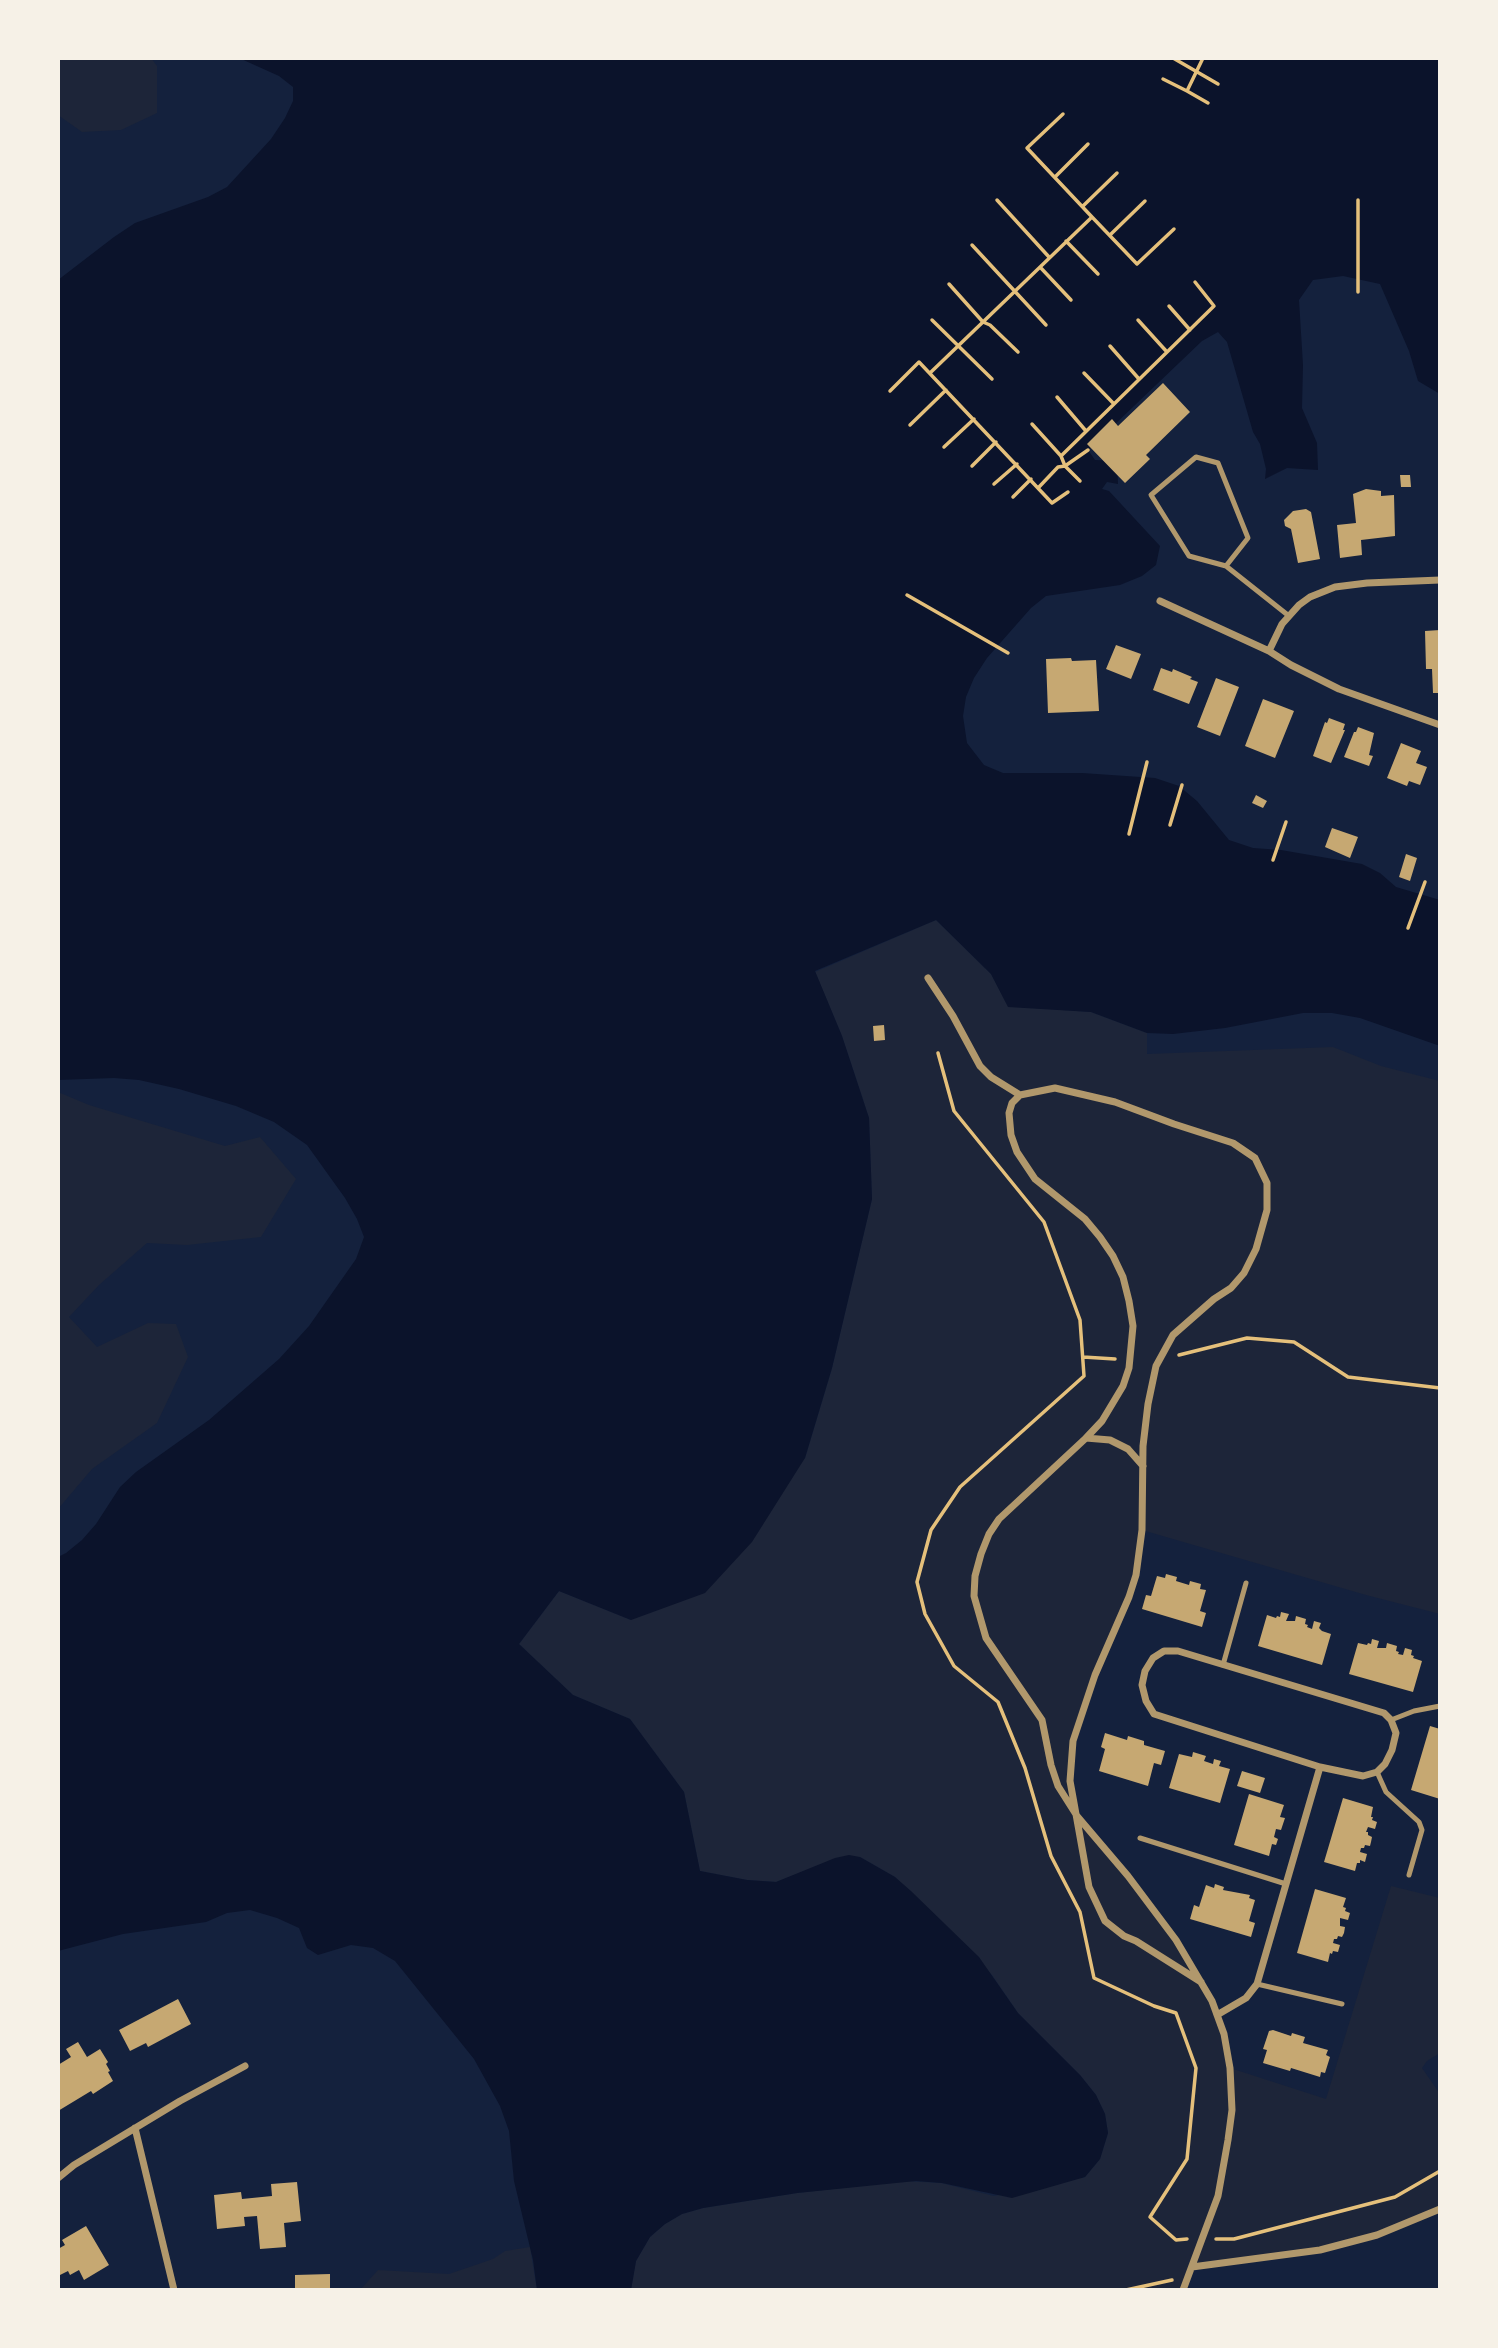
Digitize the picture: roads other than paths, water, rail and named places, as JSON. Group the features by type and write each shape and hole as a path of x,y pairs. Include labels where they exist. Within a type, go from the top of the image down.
{"street":[{"path":"1269,651 1282,624 1310,597 1335,587 1440,580"},
{"path":"1160,601 1269,651 1339,689 1440,725"},
{"path":"928,978 953,1016 980,1066 991,1077 1020,1095"},
{"path":"1182,2290 1218,2196 1232,2110 1228,2059 1217,2015 1201,1982 1176,1940 1128,1876 1077,1816 1058,1786 1042,1720 986,1638 974,1596 975,1576 989,1534 999,1519 1086,1438 1116,1402 1130,1358 1133,1326 1123,1277 1113,1256 1085,1219 1035,1179 1025,1166 1011,1135 1009,1113 1013,1103 1020,1095 1042,1089 1055,1088 1115,1102 1233,1143 1255,1158 1267,1183 1268,1210 1244,1273 1231,1288 1172,1335 1156,1366 1148,1404 1142,1530 1136,1575 1095,1675 1073,1741 1070,1781 1077,1816 1089,1887 1105,1921 1124,1936 1201,1982"},
{"path":"1086,1438 1110,1440 1128,1449 1143,1466"},
{"path":"1164,1651 1178,1651 1384,1713 1391,1720 1396,1733 1385,1765 1377,1772 1363,1776 1320,1767 1154,1714 1146,1701 1142,1685 1145,1671 1153,1658 1164,1651"},
{"path":"1217,2015 1246,1998 1258,1984 1320,1767"},
{"path":"58,2178 74,2165 135,2128 245,2066"},
{"path":"135,2128 174,2290"},
{"path":"1192,2267 1320,2250 1377,2235 1440,2209"}],"lane":[{"path":"1226,566 1248,538 1218,463 1196,457 1151,495 1189,556 1226,566 1289,616"},
{"path":"1223,1665 1246,1583"},
{"path":"1391,1720 1414,1711 1440,1706"},
{"path":"1377,1772 1386,1792 1419,1822 1422,1830 1409,1875"},
{"path":"1140,1838 1286,1884"},
{"path":"1258,1984 1342,2004"}]}
